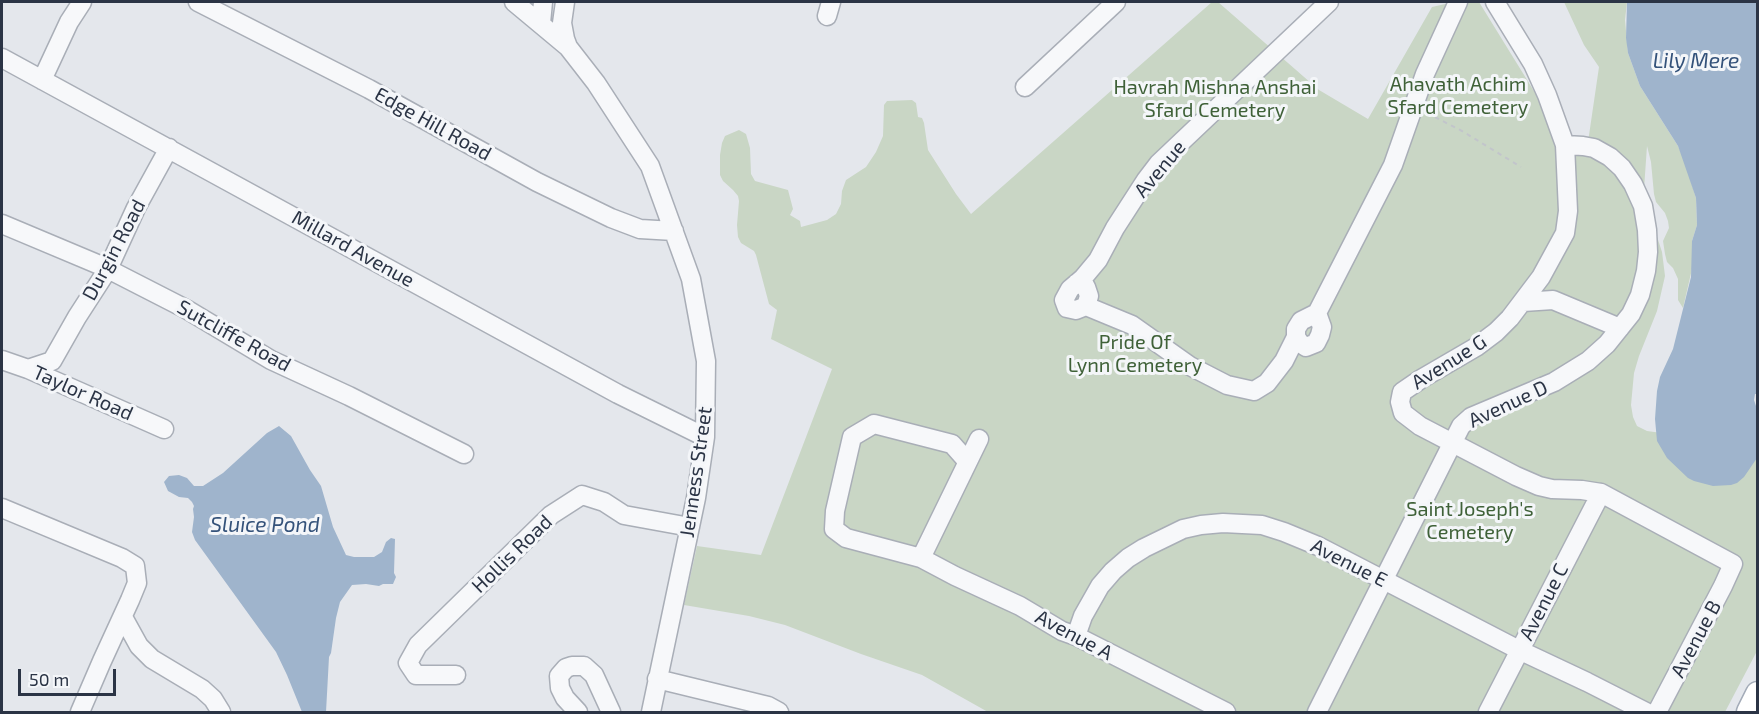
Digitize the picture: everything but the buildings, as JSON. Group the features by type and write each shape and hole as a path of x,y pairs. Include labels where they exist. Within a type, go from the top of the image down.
{"main road":[{"path":"1749,712 1758,694"}],"street":[{"path":"42,80 69,22 82,2"},
{"name":"Edge Hill Road","path":"198,2 369,89 537,182 610,218 640,229 674,231"},
{"name":"Jenness Street","path":"514,2 541,22 568,47 597,83 650,166 691,279 706,361 705,438 696,498 651,712"},
{"path":"541,22 543,2"},
{"name":"Jenness Street","path":"565,2 562,23 568,47"},
{"path":"1025,87 1116,2"},
{"name":"Avenue","path":"1329,2 1159,163 1115,228 1098,260 1077,283 1086,287 1089,296 1086,306 1132,325 1190,366 1227,385 1254,391 1267,383 1284,361 1296,337 1306,347 1316,343 1322,327 1317,313 1394,165 1425,74 1458,2"},
{"name":"Avenue G","path":"1495,2 1533,64 1565,145 1568,211 1565,232 1541,277 1524,302 1496,332 1476,347 1402,392 1400,402 1402,413 1420,426 1516,476 1552,489 1601,493 1733,564"},
{"name":"Millard Avenue","path":"2,58 618,394 705,438"},
{"name":"Avenue D","path":"1317,712 1461,426 1472,417 1571,373 1607,344 1631,314 1640,295 1648,252 1643,206 1633,184 1622,168 1610,157 1594,148 1565,145"},
{"name":"Durgin Road","path":"28,369 52,361 108,269 136,208 169,148"},
{"name":"Sutcliffe Road","path":"2,224 108,269 186,309 271,360 464,454"},
{"path":"1524,302 1553,300 1620,328"},
{"name":"Taylor Road","path":"2,360 28,369 164,429"},
{"name":"Avenue A","path":"967,462 952,444 874,424 852,437 835,511 834,529 846,538 921,558 1226,712"},
{"path":"921,558 979,439"},
{"name":"Avenue C","path":"1488,712 1601,493"},
{"name":"Hollis Road","path":"456,675 416,675 408,663 418,645 551,515 582,495 604,502 624,515 690,527"},
{"path":"2,508 132,563 136,570 137,583 80,712"},
{"name":"Avenue E","path":"1076,636 1092,599 1113,571 1128,558 1162,538 1184,529 1201,525 1233,523 1262,525 1318,546 1519,650 1646,712"},
{"name":"Avenue B","path":"1657,712 1724,586 1733,564"},
{"path":"123,617 139,646 165,668 187,679 213,708"},
{"path":"578,712 560,688 559,676 566,668 572,666 584,666 594,675 611,712"},
{"path":"657,679 768,706 779,712"}],"path":[{"path":"1414,107 1462,131 1521,167"}],"green space":[{"name":"Saint Joseph's Cemetery","path":"1212,2 1218,2 1319,90 1368,119 1432,7 1454,2 1479,2 1537,96 1552,130 1565,132 1588,142 1599,67 1584,45 1564,2 1627,2 1625,20 1628,53 1640,86 1678,146 1685,162 1696,198 1697,225 1692,241 1692,269 1683,308 1678,300 1678,279 1667,262 1665,254 1663,241 1669,228 1668,221 1656,202 1647,146 1644,189 1662,252 1665,276 1657,311 1634,373 1631,405 1633,417 1637,426 1647,431 1757,446 1757,651 1725,712 988,712 922,675 785,625 749,616 684,605 697,546 761,555 832,369 771,339 777,310 769,304 754,251 741,243 738,237 738,196 720,175 720,155 725,136 739,130 746,134 750,148 751,174 755,181 788,190 793,209 790,215 800,221 801,227 827,220 836,214 841,204 846,180 866,167 876,152 883,136 884,105 887,101 912,100 916,103 918,117 922,118 924,123 928,150 971,214"}],"water":[{"name":"Lily Mere","path":"1627,2 1757,2 1758,394 1755,394 1754,400 1757,409 1757,458 1744,477 1731,485 1713,486 1688,478 1667,458 1657,441 1655,419 1657,391 1660,377 1673,349 1691,277 1692,241 1697,225 1696,198 1678,146 1640,86 1628,53"},
{"name":"Sluice Pond","path":"279,426 291,436 321,486 333,527 346,555 374,557 382,552 386,542 391,538 395,539 394,573 396,577 393,584 352,585 340,602 329,657 326,712 302,712 276,652 195,540 192,532 194,506 192,502 188,498 179,497 168,491 164,482 169,476 179,475 187,478 194,486 203,486 223,473 267,433"}],"park label":[{"name":"Ahavath Achim Sfard Cemetery","path":"1458,96"},
{"name":"Havrah Mishna Anshai Sfard Cemetery","path":"1215,98"},
{"name":"Pride Of Lynn Cemetery","path":"1135,354"}]}
